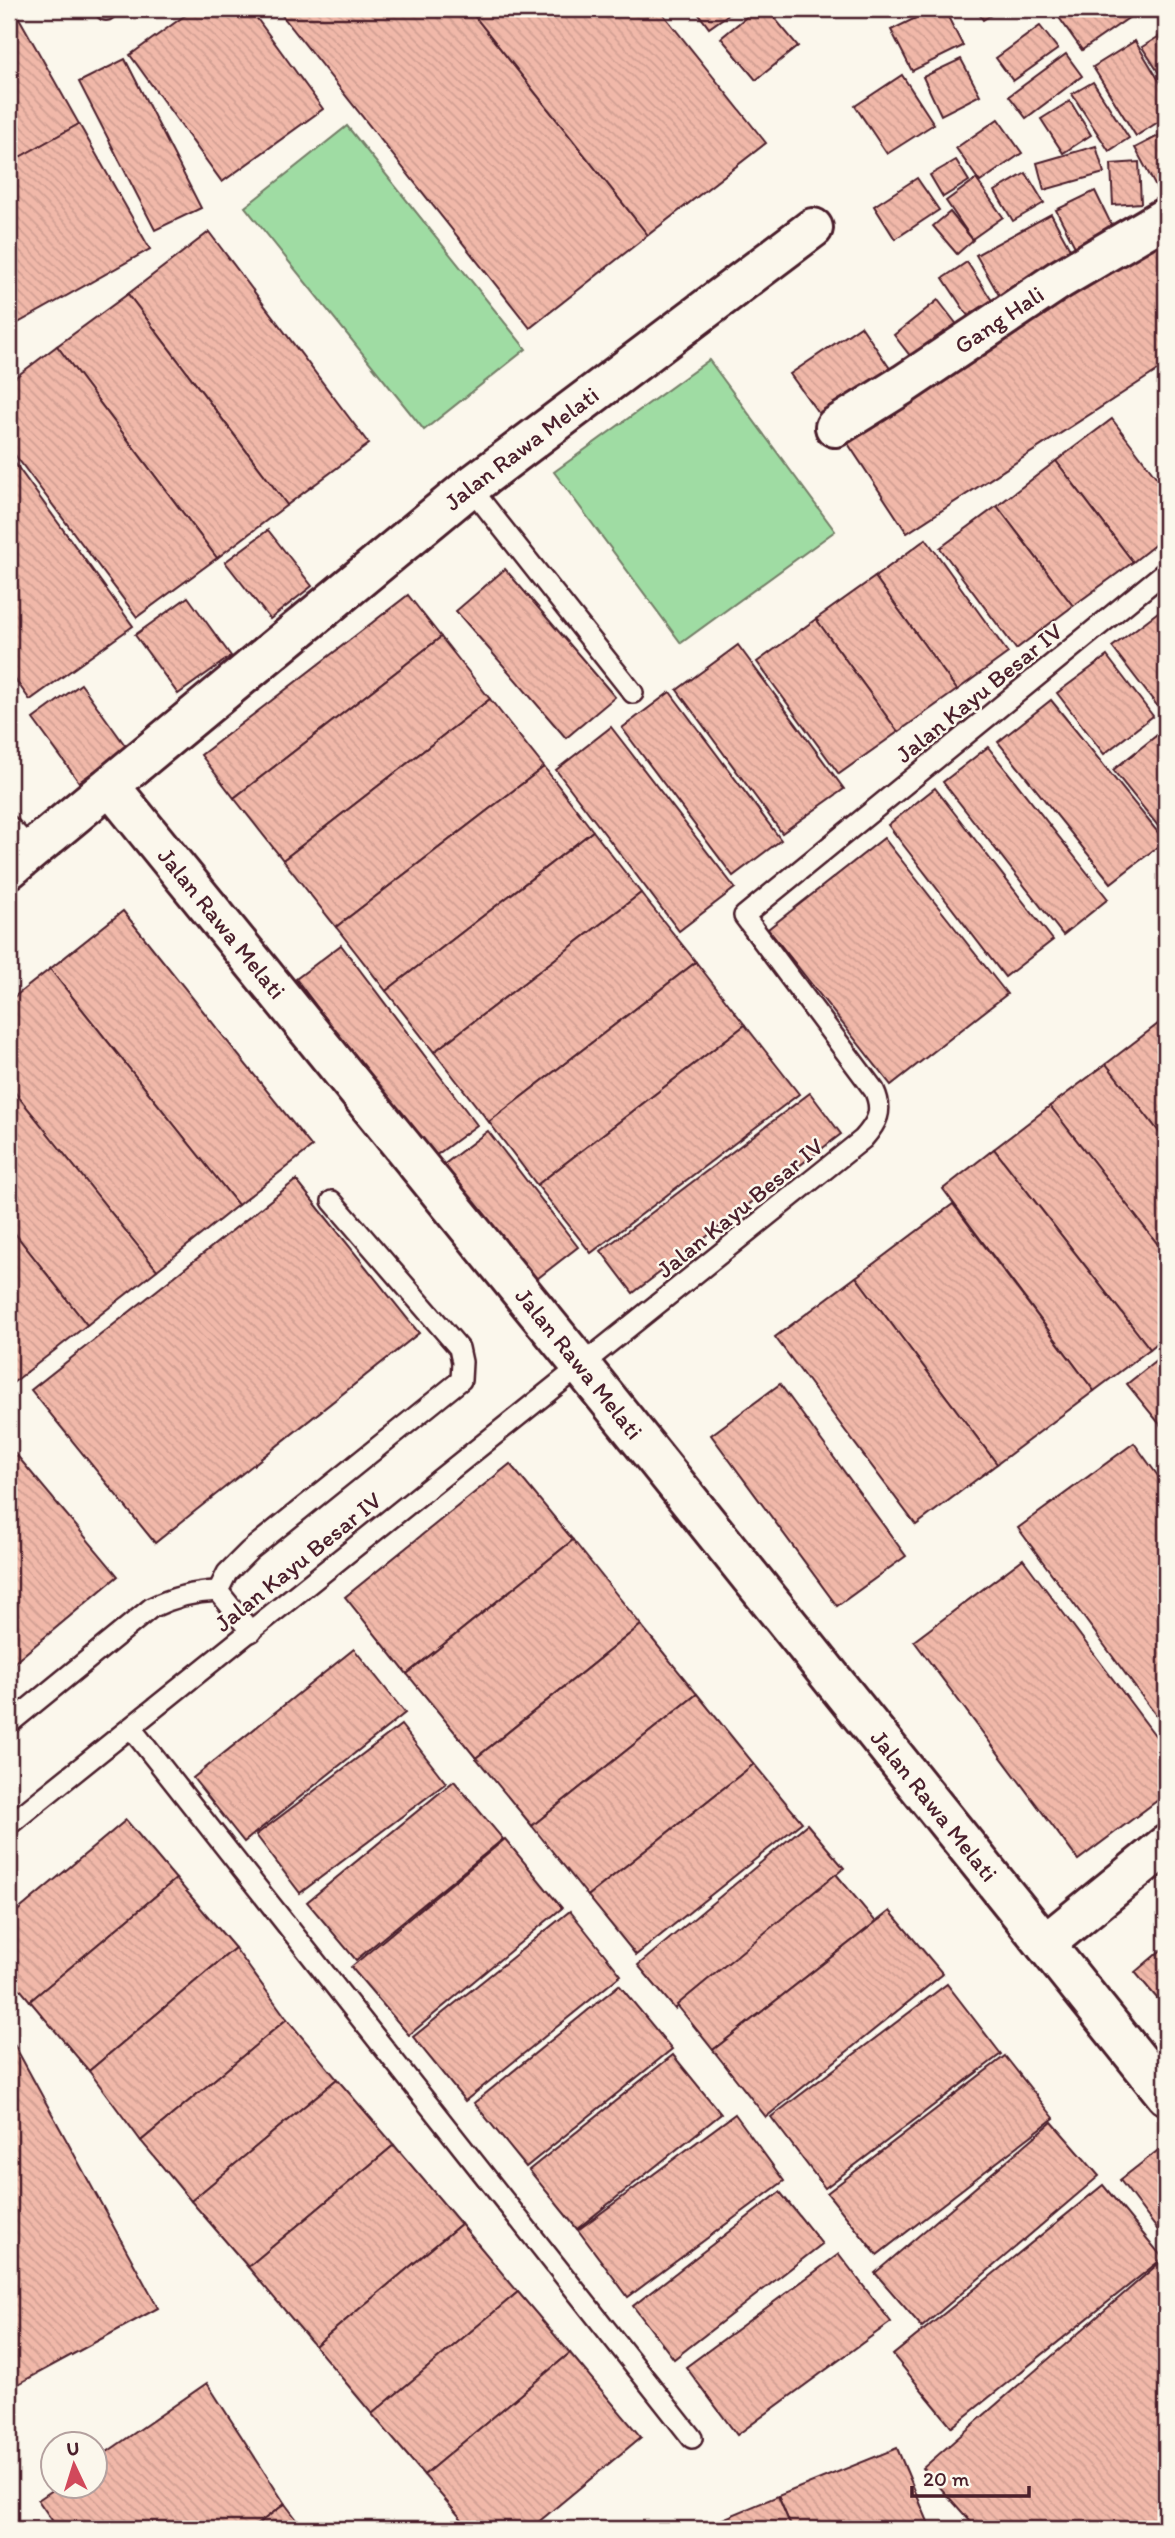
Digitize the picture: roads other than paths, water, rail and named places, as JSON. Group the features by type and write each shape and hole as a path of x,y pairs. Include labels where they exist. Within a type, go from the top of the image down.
{"street":[{"name":"Gang Hali","path":"835,427 1059,280 1166,217"},
{"name":"Jalan Rawa Melati","path":"16,848 110,786 470,487 813,228"},
{"name":"Jalan Rawa Melati","path":"110,786 582,1367 1166,2095"},
{"path":"1045,1944 1166,1845"}],"lane":[{"path":"470,487 633,693"},
{"name":"Jalan Kayu Besar IV","path":"9,1825 863,1139 876,1124 880,1113 874,1090 744,916 1166,571"},
{"path":"218,1591 227,1573 249,1550 461,1380 462,1362 459,1348 332,1201"},
{"path":"218,1591 251,1632"},
{"path":"9,1724 151,1608 170,1599 197,1592 218,1591"},
{"path":"131,1728 692,2438"}]}
